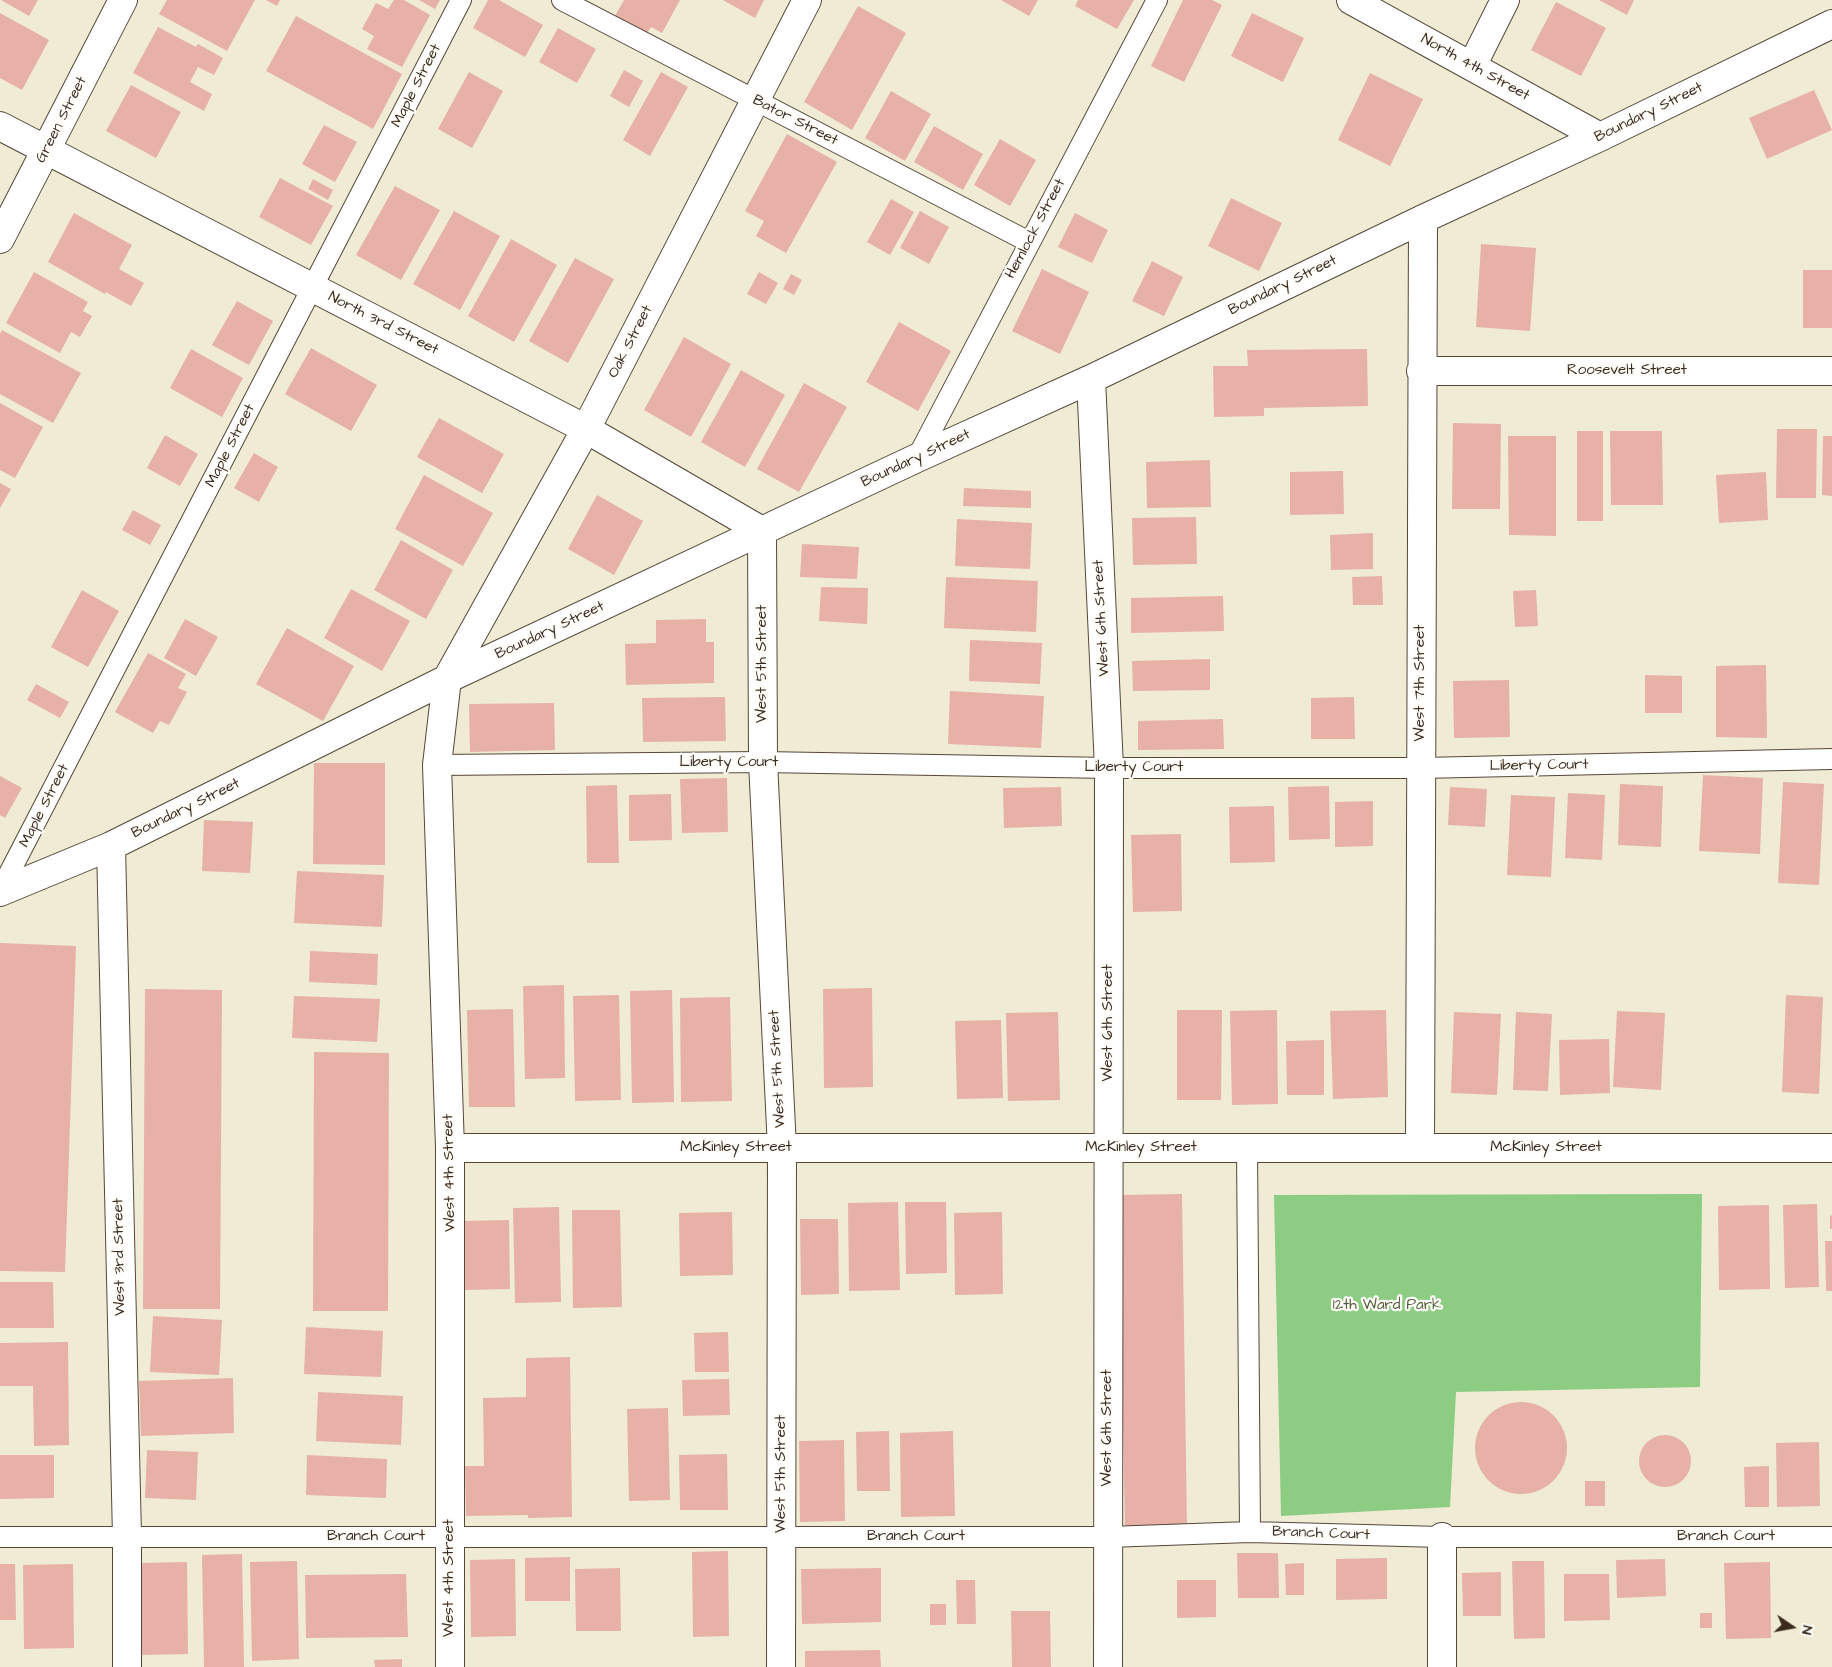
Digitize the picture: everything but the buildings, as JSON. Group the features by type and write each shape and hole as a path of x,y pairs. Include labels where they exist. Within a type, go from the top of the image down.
{"street":[{"name":"Green Street","path":"0,239 123,0"},
{"name":"Oak Street","path":"447,679 586,429 807,0"},
{"name":"North 4th Street","path":"1351,0 1600,137"},
{"path":"1472,66 1505,0"},
{"name":"Boundary Street","path":"0,892 111,846 447,679 917,458 1091,379 1422,218 1600,137 1832,24"},
{"name":"North 3rd Street","path":"0,126 586,429 762,531"},
{"name":"West 7th Street","path":"1420,1148 1422,218"},
{"name":"Roosevelt Street","path":"1421,371 1832,371"},
{"name":"West 6th Street","path":"1091,379 1109,768 1108,1667"},
{"name":"West 5th Street","path":"762,531 763,762 782,1148 781,1667"},
{"name":"West 4th Street","path":"447,679 437,766 450,1148 450,1667"},
{"name":"West 3rd Street","path":"111,846 127,1537 126,1667"},
{"name":"McKinley Street","path":"450,1148 1832,1148"},
{"path":"1442,1537 1442,1667"}],"lane":[{"name":"Maple Street","path":"0,892 461,0"},
{"name":"Bator Street","path":"562,0 1029,242"},
{"name":"Hemlock Street","path":"917,458 1156,0"},
{"name":"Liberty Court","path":"437,766 763,762 1109,768 1421,768 1832,759"},
{"path":"1246,1147 1250,1532"},
{"name":"Branch Court","path":"0,1537 1108,1537 1250,1532 1442,1537 1832,1537"}],"green space":[{"name":"12th Ward Park","path":"1702,1194 1700,1387 1456,1392 1450,1507 1281,1516 1274,1195"}]}
